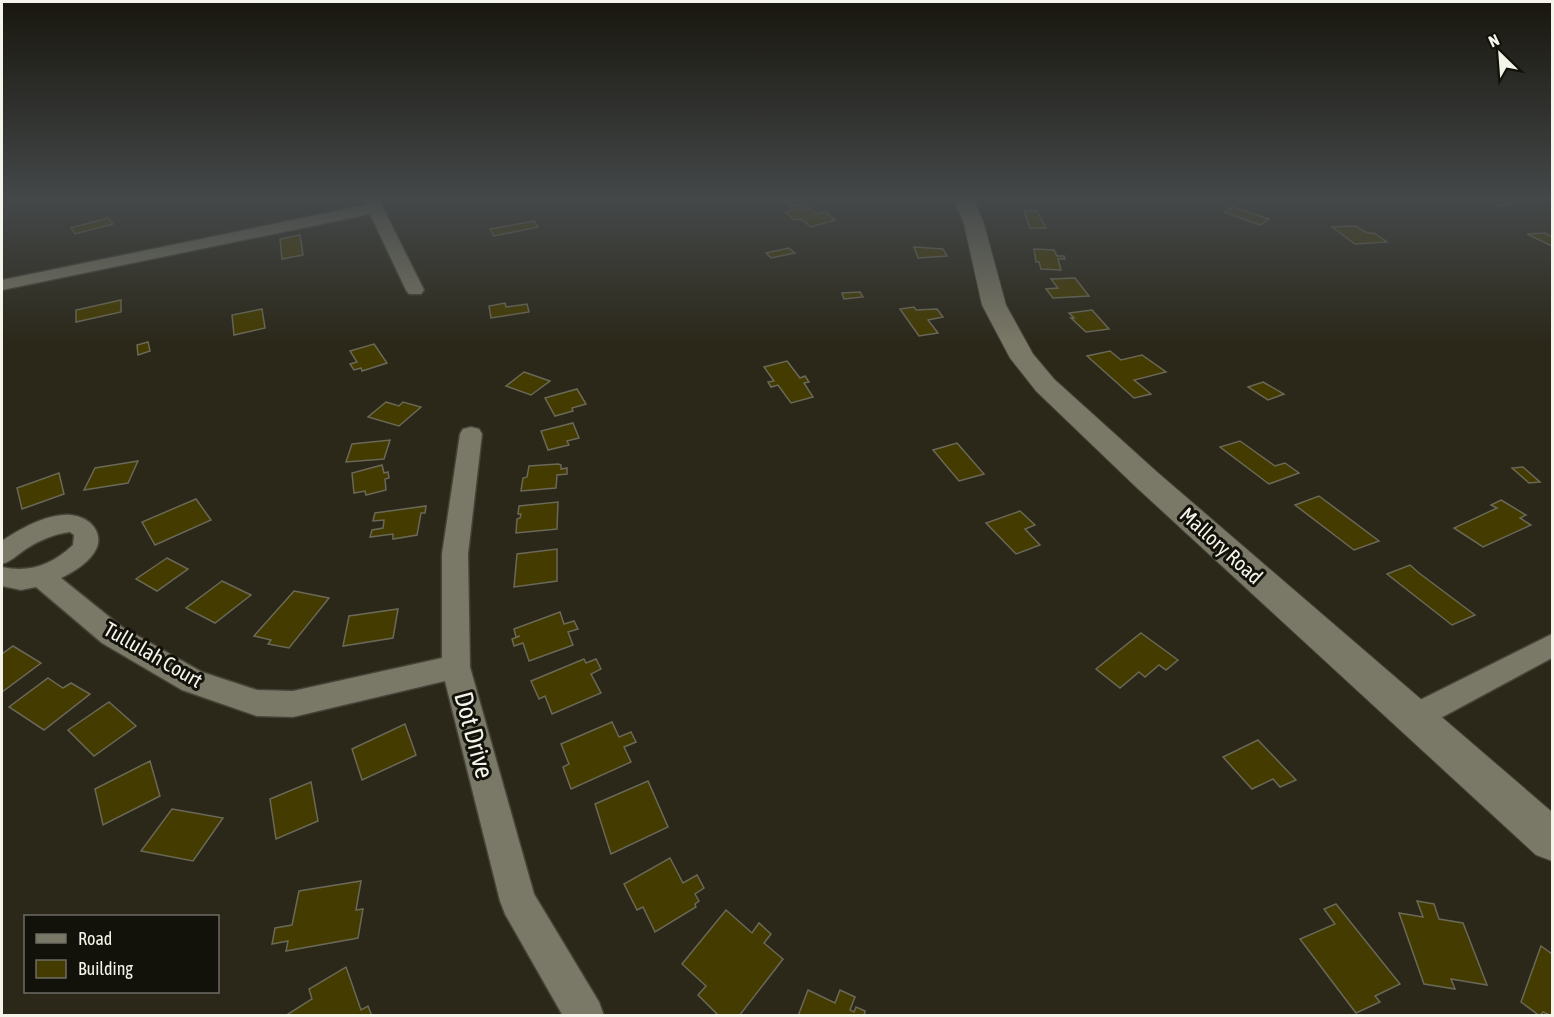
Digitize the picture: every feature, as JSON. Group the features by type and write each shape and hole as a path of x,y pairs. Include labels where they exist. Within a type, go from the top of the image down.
{"street":[{"path":"2,285 174,247"},
{"path":"394,247 415,290"},
{"name":"Mallory Road","path":"980,247 994,305 1023,358 1045,385 1073,413 1552,840"},
{"name":"Dot Drive","path":"471,434 455,554 456,667 518,901 585,1016"},
{"path":"2,555 12,544 40,530 67,525 78,526 85,531 87,537 79,554 55,571 40,576 11,579 2,576"},
{"name":"Tullulah Court","path":"40,576 112,635 192,681 257,703 293,704 456,667"},
{"path":"1413,718 1552,645"}],"building":[{"path":"281,247 302,247 303,255 282,259"},
{"path":"914,247 943,249 947,256 918,258"},
{"path":"789,248 795,253 771,258 766,253"},
{"path":"1034,249 1054,250 1057,256 1064,256 1065,259 1058,259 1061,270 1041,269 1039,262 1036,262"},
{"path":"1075,278 1089,296 1053,298 1046,289 1058,288 1051,279"},
{"path":"860,292 863,297 844,299 842,293"},
{"path":"121,300 121,312 76,322 76,310"},
{"path":"505,303 506,307 527,304 529,312 491,318 489,306"},
{"path":"914,307 916,310 937,309 943,317 928,320 938,333 919,336 900,309"},
{"path":"262,309 265,328 234,335 232,315"},
{"path":"1092,310 1109,329 1086,332 1071,318 1074,318 1069,313"},
{"path":"148,342 150,351 138,355 137,345"},
{"path":"374,344 387,363 362,371 361,368 354,370 350,364 357,362 350,351"},
{"path":"1110,351 1121,360 1142,355 1166,372 1134,380 1151,394 1134,398 1087,356"},
{"path":"787,361 800,378 805,376 809,382 804,383 813,397 791,403 778,385 771,387 768,382 774,381 764,367"},
{"path":"524,372 550,381 531,395 506,386"},
{"path":"1263,382 1284,394 1268,400 1248,387"},
{"path":"577,389 586,404 572,408 573,411 555,416 545,398"},
{"path":"386,402 399,406 403,402 421,407 399,426 368,417"},
{"path":"573,423 579,438 567,441 569,445 548,450 541,431"},
{"path":"390,440 384,459 346,462 352,444"},
{"path":"1240,441 1275,466 1285,463 1299,473 1269,484 1220,447"},
{"path":"957,443 984,474 959,481 933,450"},
{"path":"138,461 128,483 84,490 95,468"},
{"path":"382,465 384,473 388,472 389,478 385,479 386,490 366,495 365,491 354,493 352,473"},
{"path":"561,465 561,469 567,468 567,474 557,475 556,488 521,491 523,478 527,477 529,466"},
{"path":"1523,467 1540,482 1529,483 1512,468"},
{"path":"59,473 64,494 22,509 17,488"},
{"path":"1319,496 1379,541 1354,550 1295,505"},
{"path":"196,499 211,520 155,545 142,522"},
{"path":"1501,500 1526,515 1520,518 1531,525 1483,547 1454,528 1497,508 1491,505"},
{"path":"558,502 557,529 516,533 517,519 521,514 518,514 519,506"},
{"path":"426,506 425,513 421,513 417,535 393,539 393,534 370,537 372,530 383,528 384,520 373,521 375,513"},
{"path":"1020,511 1035,525 1025,529 1040,545 1016,554 986,523"},
{"path":"557,549 557,581 514,587 517,554"},
{"path":"167,558 188,569 157,591 136,579"},
{"path":"1410,565 1475,615 1452,625 1387,574"},
{"path":"222,581 251,595 215,623 186,608"},
{"path":"294,591 329,598 289,648 268,644 271,640 254,636"},
{"path":"398,609 393,638 343,646 349,616"},
{"path":"560,612 564,624 574,621 578,629 568,632 573,645 529,661 523,643 514,646 512,639 520,636 516,637 514,629"},
{"path":"1141,633 1178,660 1166,670 1159,665 1145,677 1139,672 1120,688 1096,669"},
{"path":"13,646 41,663 2,692 2,654"},
{"path":"584,659 586,663 596,659 601,669 591,674 601,693 552,714 545,696 539,699 531,681"},
{"path":"48,678 63,688 71,683 90,694 44,730 9,707"},
{"path":"109,702 136,726 94,756 68,730"},
{"path":"612,722 619,737 631,732 636,742 624,747 631,762 571,789 563,767 569,764 561,744"},
{"path":"405,724 416,755 362,780 352,749"},
{"path":"1258,740 1296,780 1280,787 1273,779 1252,789 1223,757"},
{"path":"150,761 160,796 103,825 95,789"},
{"path":"648,781 668,827 611,854 595,804"},
{"path":"311,782 318,821 276,839 270,799"},
{"path":"172,809 223,818 193,861 141,851"},
{"path":"670,858 683,883 697,875 704,888 695,894 699,901 695,904 696,907 655,932 643,907 637,910 624,884"},
{"path":"361,881 356,910 363,909 358,938 286,951 288,941 272,944 275,928 292,925 299,891"},
{"path":"1417,901 1434,904 1439,919 1463,923 1487,985 1451,979 1455,989 1424,984 1399,913 1423,917"},
{"path":"1336,904 1400,984 1375,996 1380,1002 1356,1013 1300,939 1335,924 1324,909"},
{"path":"726,910 752,933 759,923 771,934 764,943 783,959 739,1016 719,1016 698,995 706,986 682,964"},
{"path":"1541,946 1552,954 1552,1016 1543,1012 1540,1016 1521,1002"},
{"path":"346,967 361,1010 368,1006 372,1016 285,1016 312,999 309,989"},
{"path":"808,990 835,1003 840,990 855,997 850,1010 854,1012 856,1007 865,1011 864,1016 798,1016"}]}
